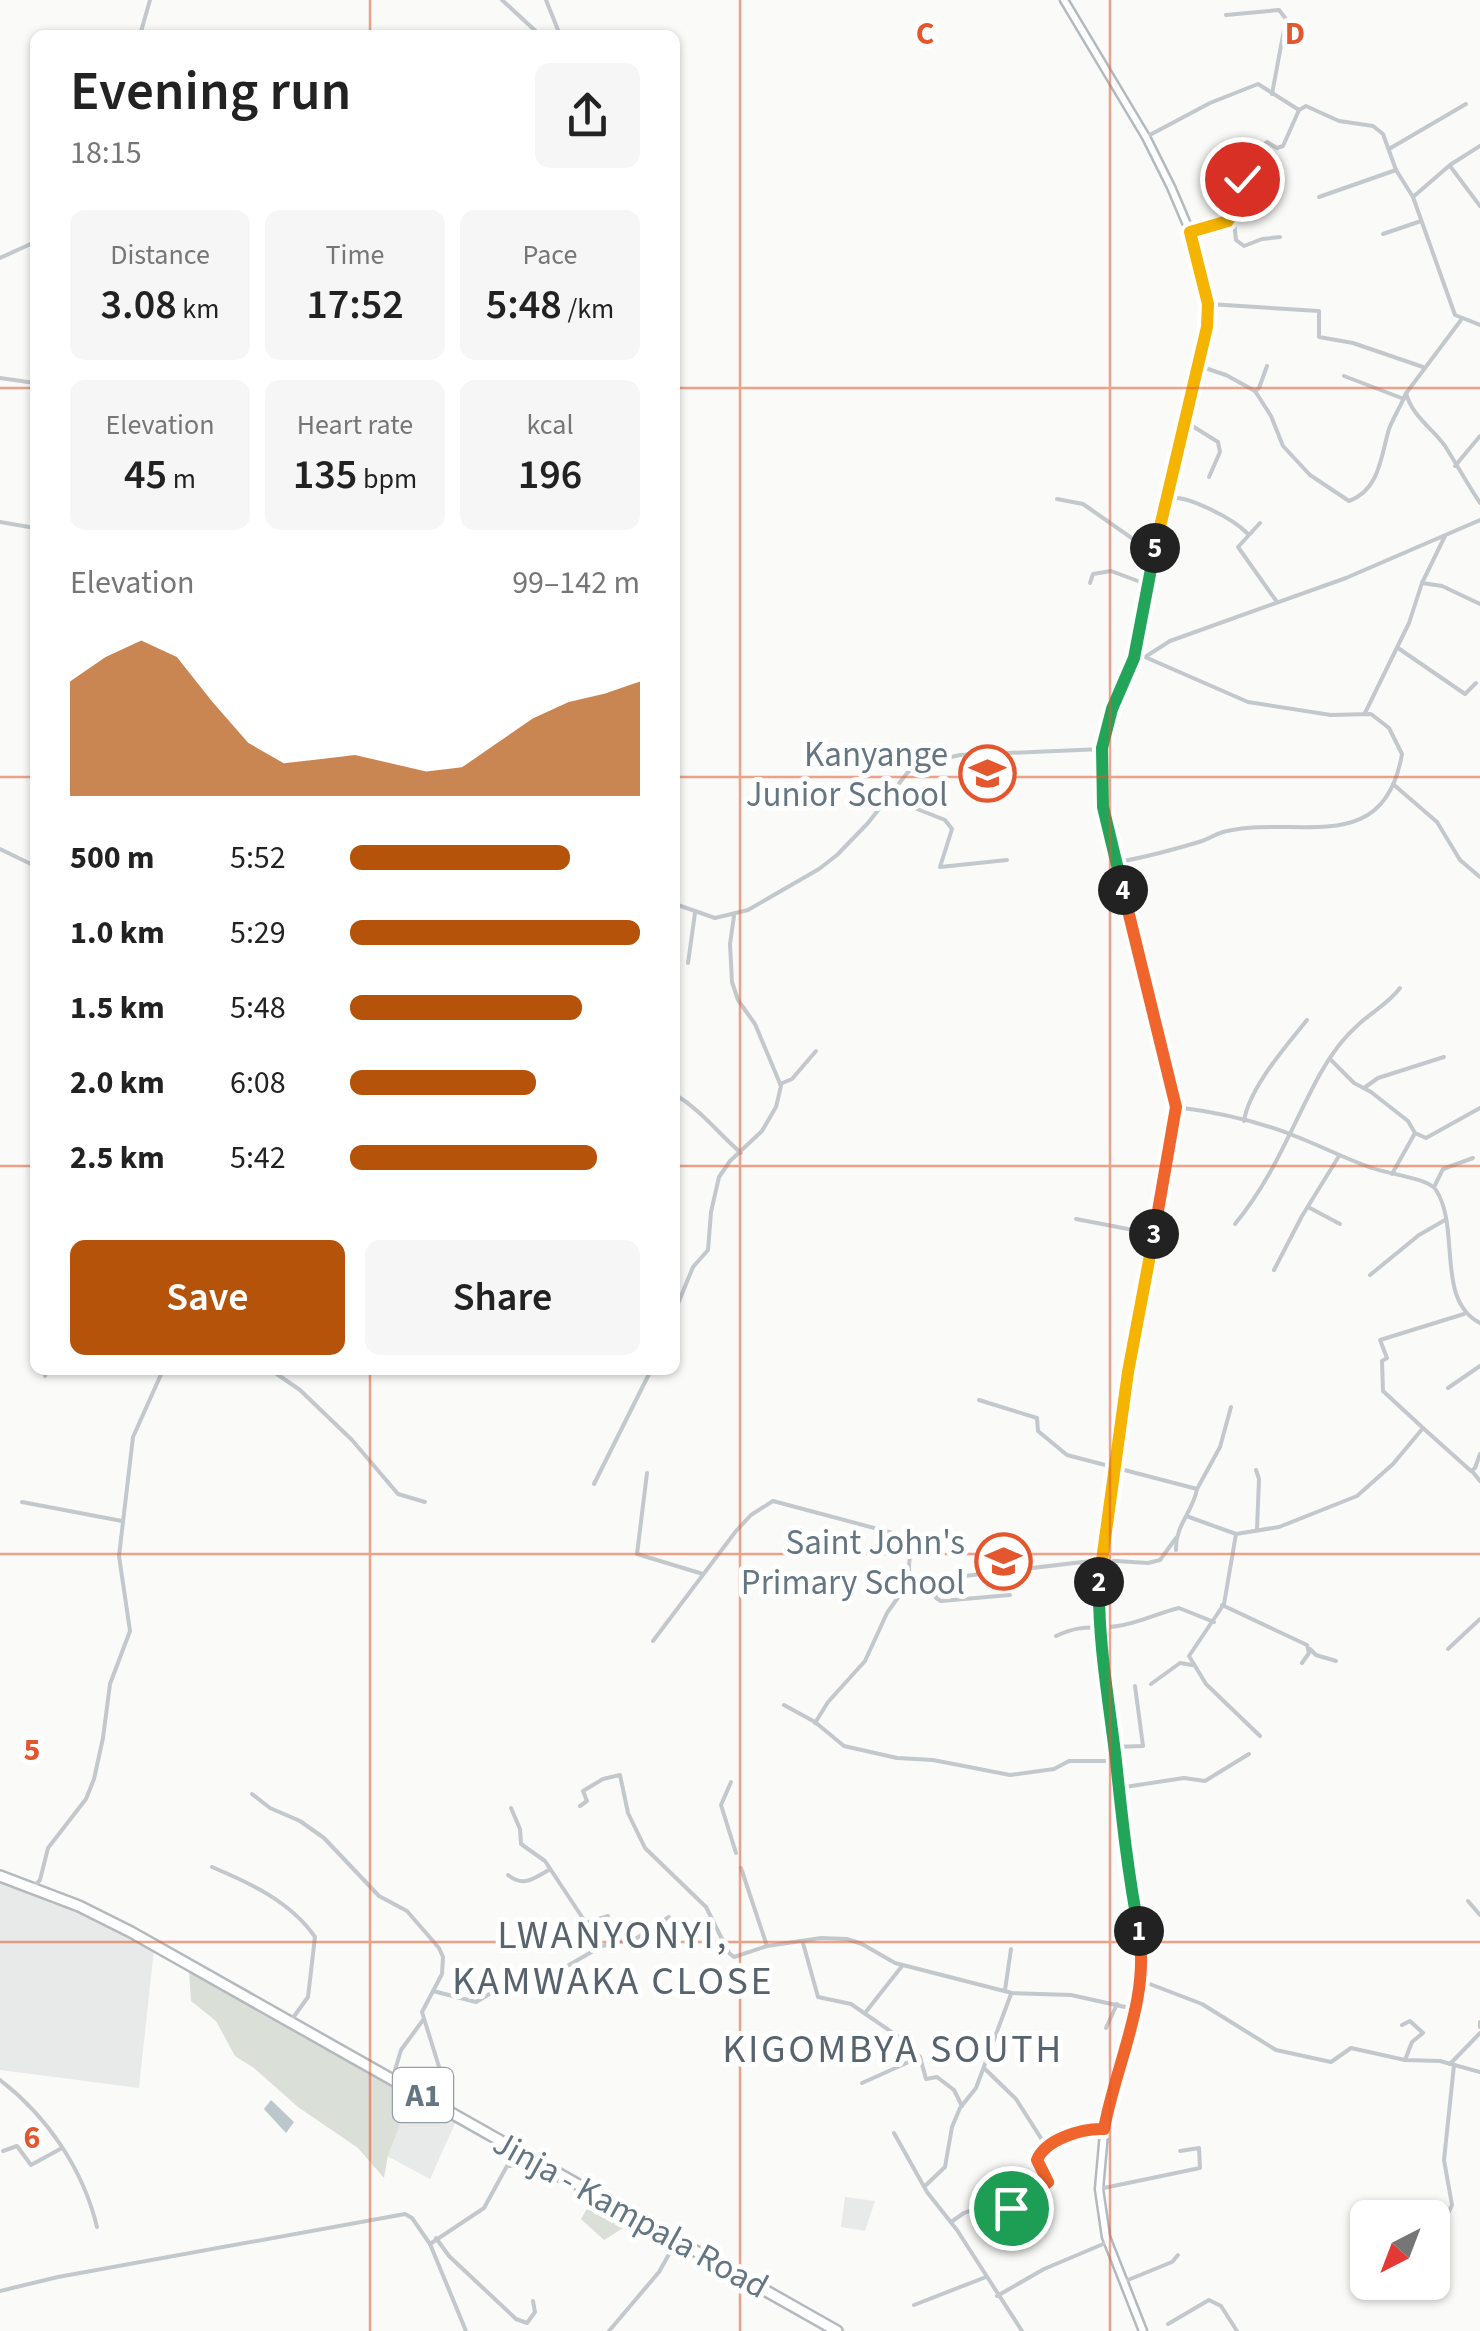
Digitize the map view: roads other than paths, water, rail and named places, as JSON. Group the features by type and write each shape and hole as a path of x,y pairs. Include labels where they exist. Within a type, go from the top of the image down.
{"highway":[{"name":"Jinja - Kampala Road","path":"0,1876 109,1920 837,2331"}],"street":[{"path":"141,30 150,0"},
{"path":"502,0 535,30"},
{"path":"546,0 558,30"},
{"path":"1064,0 1146,137 1190,232 1208,304 1199,366 1146,584 1134,658 1112,709 1102,748 1103,807 1176,1107 1100,1560 1099,1627 1127,1868 1142,1947 1128,2044 1104,2129 1099,2189 1108,2242 1144,2331"},
{"path":"1226,15 1279,10 1286,19 1272,94"},
{"path":"1146,137 1258,84 1299,110"},
{"path":"1389,149 1466,104"},
{"path":"1236,209 1242,179 1259,149 1268,142 1277,148 1283,146 1299,110 1306,106 1338,121 1373,126 1383,134 1396,170 1413,197 1450,303 1461,320 1479,324"},
{"path":"1413,197 1450,165 1480,146"},
{"path":"1450,165 1480,206"},
{"path":"1319,196 1396,170"},
{"path":"1224,224 1236,209 1282,188"},
{"path":"1383,234 1421,220"},
{"path":"1190,232 1234,222 1236,240 1244,246 1280,237"},
{"path":"0,258 30,244"},
{"path":"1208,304 1319,311 1319,337 1423,367"},
{"path":"1199,366 1254,391 1271,416 1283,446 1310,475 1349,501 1368,488 1383,460 1387,434 1405,396 1461,320"},
{"path":"1254,391 1259,388 1267,366"},
{"path":"1344,376 1405,396 1427,428 1443,443 1480,503"},
{"path":"0,378 30,383"},
{"path":"1186,422 1218,442 1220,452 1209,477"},
{"path":"1455,466 1480,436"},
{"path":"1167,498 1178,496 1188,500 1237,523 1247,533"},
{"path":"1057,499 1082,504 1154,554"},
{"path":"1134,658 1346,578 1480,520"},
{"path":"0,522 30,527"},
{"path":"1260,523 1238,547 1277,602"},
{"path":"1364,713 1398,648 1437,546 1448,532"},
{"path":"1090,584 1093,574 1104,570 1146,584"},
{"path":"1422,583 1442,586 1480,604"},
{"path":"1398,648 1465,694 1476,683"},
{"path":"1116,862 1232,830 1277,824 1326,829 1347,825 1380,803 1393,784 1402,754 1384,722 1364,713 1330,715 1248,702 1145,657"},
{"path":"680,906 714,918 734,916 820,868 847,844 912,769 939,759 1025,750 1102,748"},
{"path":"1393,784 1437,822 1460,860 1480,877"},
{"path":"889,798 946,820 952,829 940,868 1007,860"},
{"path":"0,849 30,864"},
{"path":"688,963 695,913"},
{"path":"680,1298 691,1272 708,1250 719,1177 759,1135 776,1107 780,1084 756,1024 738,1000 732,982 730,944 734,916"},
{"path":"1236,1224 1258,1195 1330,1059 1357,1026 1400,988"},
{"path":"1244,1121 1248,1105 1270,1069 1308,1020"},
{"path":"780,1084 791,1080 816,1051"},
{"path":"1364,1088 1378,1078 1444,1057"},
{"path":"1330,1059 1354,1083 1426,1138 1480,1108"},
{"path":"680,1098 704,1115 741,1153"},
{"path":"1176,1107 1292,1134 1339,1156 1434,1187"},
{"path":"1392,1174 1416,1133"},
{"path":"1274,1270 1339,1156"},
{"path":"1472,1158 1443,1169 1434,1187 1446,1220 1458,1301 1464,1314 1480,1323"},
{"path":"1308,1207 1340,1224"},
{"path":"1076,1219 1154,1234"},
{"path":"1370,1275 1419,1235 1446,1220"},
{"path":"1464,1314 1380,1340 1387,1358 1382,1361 1383,1391 1480,1481"},
{"path":"1448,1388 1480,1366"},
{"path":"33,1887 40,1880 48,1848 91,1788 104,1738 110,1684 130,1631 120,1574 122,1521 133,1437 161,1375"},
{"path":"278,1375 300,1390 352,1440 398,1494 424,1502"},
{"path":"594,1484 648,1375"},
{"path":"979,1400 1038,1418 1038,1431 1065,1454 1197,1489"},
{"path":"911,1579 1100,1560 1160,1560 1176,1538 1220,1447 1231,1406"},
{"path":"1187,1516 1236,1534 1279,1527 1357,1496 1423,1428"},
{"path":"1472,1471 1480,1454"},
{"path":"1256,1470 1257,1530"},
{"path":"647,1473 638,1554 703,1574"},
{"path":"653,1640 751,1515 774,1501 908,1537 911,1579 887,1613 865,1661 828,1702 816,1723"},
{"path":"22,1502 122,1521"},
{"path":"1236,1534 1222,1606 1190,1652 1192,1665 1206,1684 1260,1736"},
{"path":"1176,1538 1176,1550"},
{"path":"933,1579 936,1598 941,1601 1010,1596"},
{"path":"1222,1606 1269,1625 1316,1655 1336,1661"},
{"path":"1056,1636 1088,1624 1099,1627 1140,1621 1179,1608 1214,1622"},
{"path":"1448,1649 1480,1619"},
{"path":"1302,1662 1310,1649"},
{"path":"1151,1684 1180,1663 1192,1665"},
{"path":"1114,1746 1143,1746 1134,1686"},
{"path":"784,1705 816,1723 844,1746 1010,1775 1054,1769 1069,1761 1116,1761"},
{"path":"1118,1788 1184,1778 1205,1781 1248,1754"},
{"path":"580,1806 587,1802 583,1791 620,1774 628,1813 645,1848 706,1908 728,1954 821,1938 847,1939 883,1958 1009,1991 1071,1996 1134,2009"},
{"path":"731,1782 721,1804 736,1853"},
{"path":"252,1794 324,1838 379,1896 407,1911 443,1958 442,1974 422,2012 445,2086 434,2102"},
{"path":"511,1808 520,1828 521,1844 545,1861 586,1923 594,1950"},
{"path":"212,1867 260,1889 282,1904 315,1937 308,1997 290,2022"},
{"path":"741,1868 767,1946"},
{"path":"508,1875 523,1882 532,1881 549,1870"},
{"path":"1468,1901 1480,1915"},
{"path":"586,1923 608,1916"},
{"path":"433,1991 476,2002 498,1989 548,1977 594,1950 638,1938 669,1916"},
{"path":"803,1943 818,1997 852,2004 909,2044 920,2057 926,2078 937,2077 954,2090 962,2106"},
{"path":"925,2186 945,2166 952,2127 984,2068 1009,1991 1011,1949"},
{"path":"864,2013 904,1964"},
{"path":"1140,1980 1202,2004 1276,2050 1331,2062 1351,2048 1405,2060 1436,2060 1480,2072"},
{"path":"1106,2028 1117,2004"},
{"path":"392,2078 401,2050 423,2020"},
{"path":"1402,2026 1410,2021 1423,2032 1412,2042 1405,2060"},
{"path":"1450,2204 1444,2160 1452,2065 1480,2027"},
{"path":"862,2083 920,2057"},
{"path":"984,2068 1020,2104 1046,2146"},
{"path":"0,2080 22,2100 77,2168 97,2226"},
{"path":"951,2222 964,2212 995,2201 1006,2210 1011,2208 1047,2183 1049,2177 1037,2160 1046,2146 1074,2134 1104,2129"},
{"path":"894,2133 1022,2331"},
{"path":"3,2151 17,2146 31,2166 62,2148"},
{"path":"1099,2189 1200,2168 1200,2150 1180,2150"},
{"path":"430,2244 484,2208 507,2166 517,2164 557,2181 567,2179"},
{"path":"0,2291 404,2214 412,2218 430,2244 466,2331"},
{"path":"436,2238 449,2256 523,2322 528,2331"},
{"path":"608,2331 659,2272 677,2240"},
{"path":"997,2296 1044,2269 1108,2242"},
{"path":"1122,2282 1172,2262 1178,2255"},
{"path":"914,2305 986,2277"},
{"path":"1168,2324 1209,2300 1221,2306 1237,2331"},
{"path":"523,2322 536,2312 532,2301"}],"place":[{"name":"Kanyange Junior School","path":"987,774"},
{"name":"Saint John's Primary School","path":"1004,1562"}],"district":[{"name":"LWANYONYI, KAMWAKA CLOSE","path":"613,1957"},
{"name":"KIGOMBYA SOUTH","path":"893,2048"}]}
